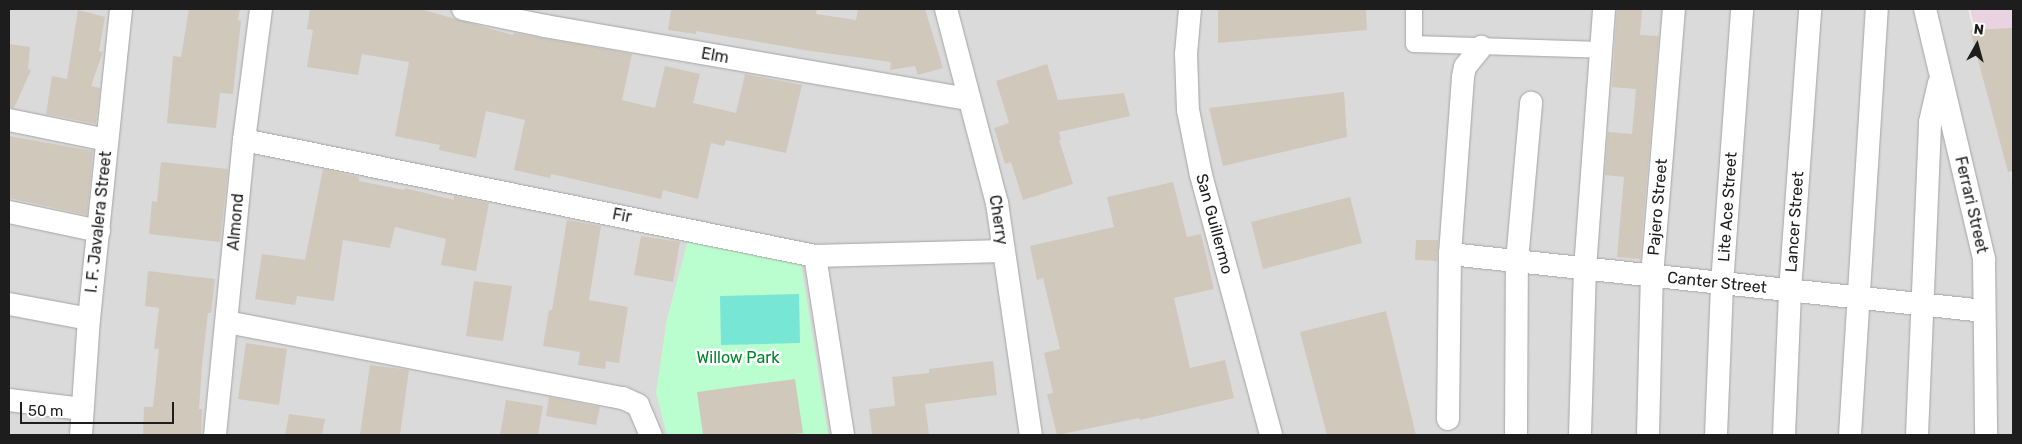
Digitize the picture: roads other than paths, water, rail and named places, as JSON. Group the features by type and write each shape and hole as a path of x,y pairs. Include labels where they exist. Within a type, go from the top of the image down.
{"street":[{"name":"I. F. Javalera Street","path":"81,435 89,319 100,231 107,140 121,9"},
{"name":"Almond","path":"215,435 244,140 261,9"},
{"name":"Elm","path":"463,9 564,29 968,100"},
{"name":"Cherry","path":"946,9 968,100 997,202 1031,435"},
{"name":"San Guillermo","path":"1190,9 1186,54 1188,110 1201,175 1271,435"},
{"path":"1414,9 1414,44 1601,50"},
{"path":"1580,435 1585,269 1604,9"},
{"name":"Pajero Street","path":"1648,435 1652,276 1674,9"},
{"name":"Lite Ace Street","path":"1716,435 1722,284 1742,9"},
{"name":"Lancer Street","path":"1784,435 1790,291 1810,9"},
{"path":"1850,435 1876,9"},
{"name":"Ferrari Street","path":"1925,9 1984,259 1986,435"},
{"path":"1448,419 1450,254 1463,77 1465,67 1481,47"},
{"path":"1917,435 1930,122 1940,77"},
{"path":"1516,435 1516,261 1531,103"},
{"path":"9,120 107,140"},
{"name":"Fir","path":"244,140 815,256 1003,251"},
{"path":"9,212 100,231"},
{"name":"Canter Street","path":"1450,254 1984,311"},
{"path":"815,256 844,435"},
{"path":"9,304 89,319"},
{"path":"227,322 622,398 638,405 650,435"},
{"path":"9,400 82,409"}],"park label":[{"name":"Willow Park","path":"738,358"}]}
